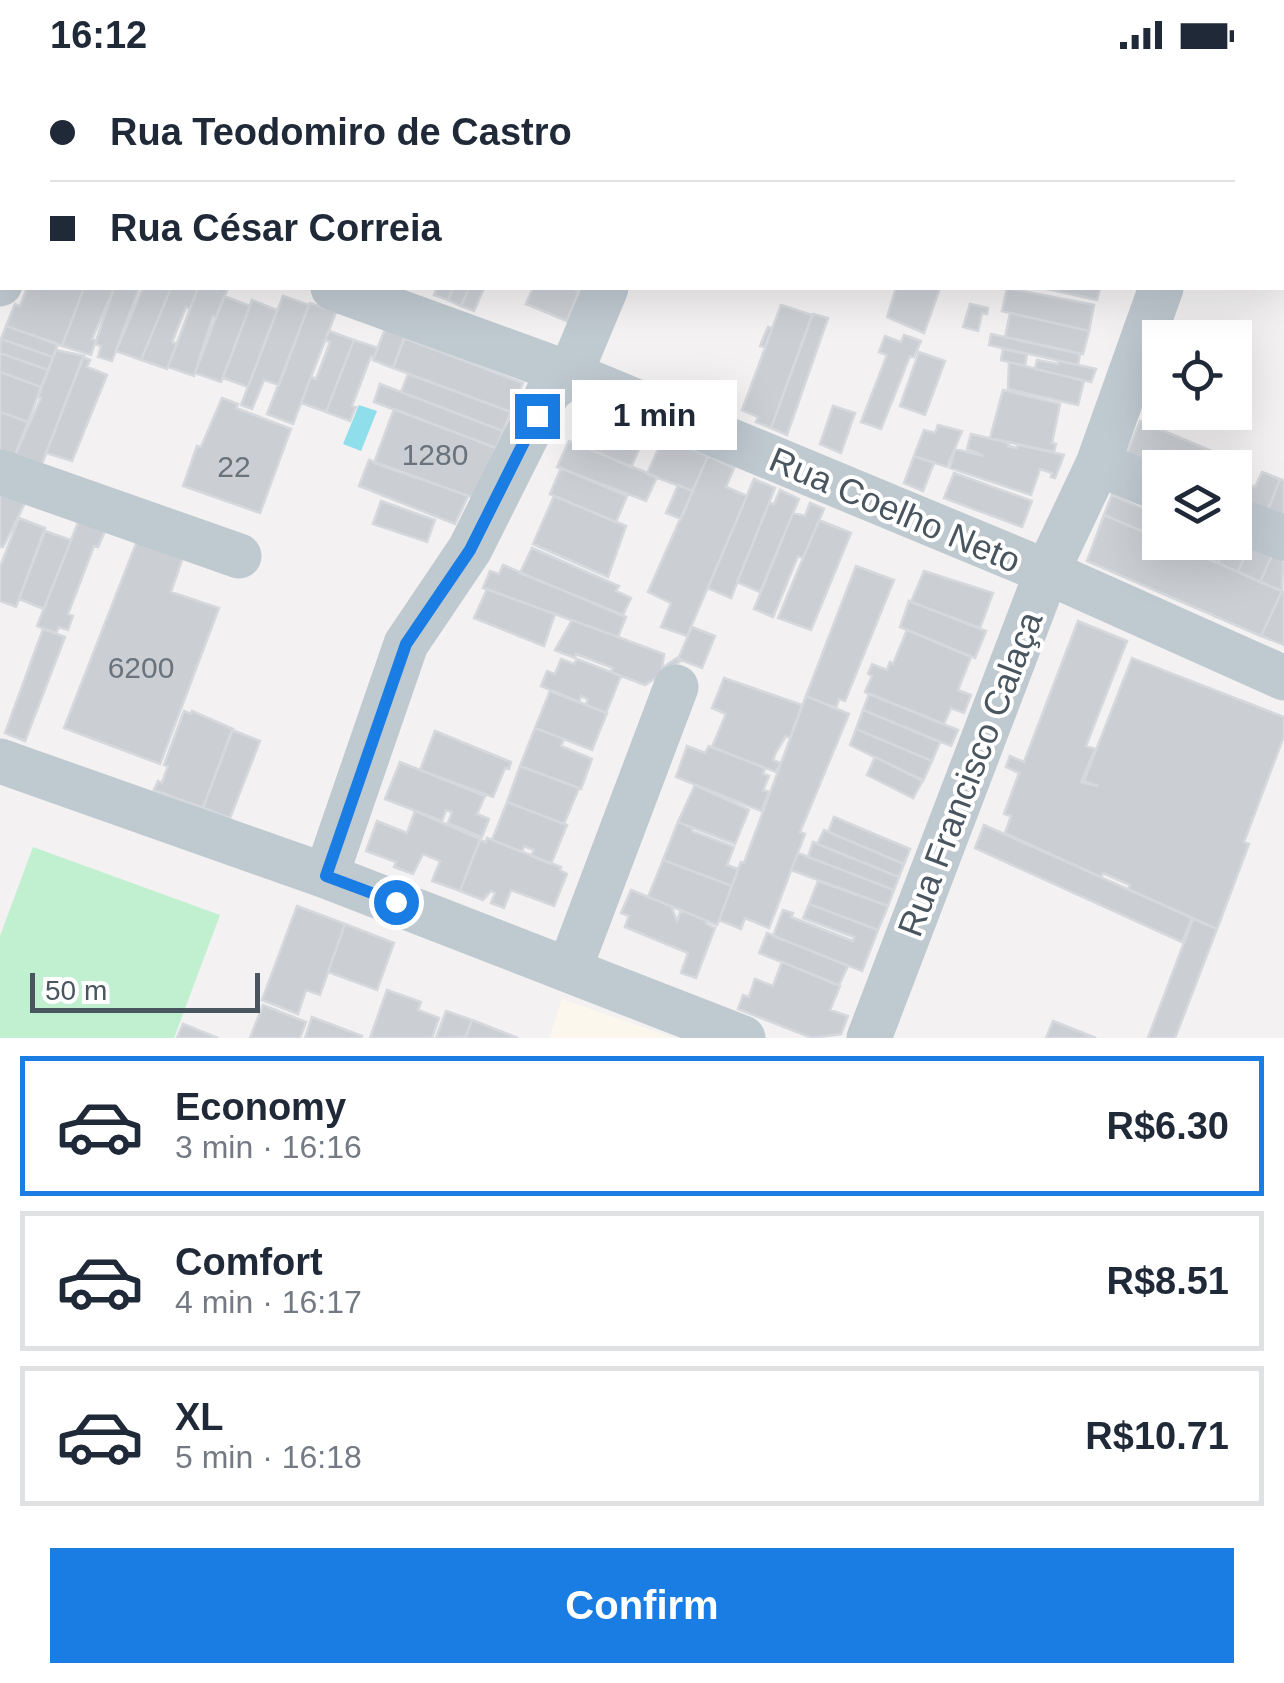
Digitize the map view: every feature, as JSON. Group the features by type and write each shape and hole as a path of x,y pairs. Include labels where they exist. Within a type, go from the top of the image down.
{"street":[{"name":"Rua Coelho Neto","path":"339,290 570,374 1047,572 1284,678"},
{"path":"326,876 406,644 470,550 549,392 570,374 605,290"},
{"name":"Rua Francisco Calaça","path":"869,1038 1047,572 1098,464 1160,290"},
{"path":"1098,464 1142,482"},
{"path":"0,472 238,556"},
{"path":"1252,525 1284,538"},
{"path":"569,970 676,687"},
{"path":"0,761 326,876 744,1038"}],"shaded area":[{"path":"562,999 674,1038 549,1038"}],"green space":[{"path":"33,847 220,915 174,1038 0,1038 0,936"}],"water":[{"path":"359,405 377,411 361,451 343,444"}],"building":[{"path":"26,290 83,290 62,346 6,326 15,304 20,306"},
{"path":"83,290 113,290 92,339 96,340 91,355 62,346"},
{"path":"113,290 138,290 112,361 98,357 101,346 95,344"},
{"path":"142,290 170,290 141,360 116,351"},
{"path":"170,290 197,290 172,342 177,344 167,369 141,360"},
{"path":"197,290 227,290 216,318 213,316 194,376 168,367"},
{"path":"436,290 452,290 448,300 434,295"},
{"path":"452,290 468,290 461,306 448,300"},
{"path":"468,290 483,290 474,311 461,306"},
{"path":"532,290 579,291 567,321 526,304"},
{"path":"895,290 939,290 924,333 887,317"},
{"path":"1007,290 1094,305 1089,331 1002,311"},
{"path":"1052,290 1100,290 1097,300"},
{"path":"224,296 250,306 221,382 195,373"},
{"path":"283,296 309,305 279,385 264,380 252,409 241,405"},
{"path":"252,300 277,310 248,387 223,378"},
{"path":"310,303 336,312 293,424 267,414"},
{"path":"970,304 988,308 987,314 982,313 978,331 963,327"},
{"path":"781,305 812,315 771,428 742,410"},
{"path":"1010,313 1089,331 1083,354 1005,337"},
{"path":"813,314 828,318 787,435 771,428"},
{"path":"6,326 58,344 53,357 1,339"},
{"path":"768,327 772,328 765,347 760,346"},
{"path":"385,329 405,337 393,368 373,360"},
{"path":"329,331 354,340 326,412 301,403 311,377 316,379 330,342 325,340"},
{"path":"991,334 1080,354 1078,365 989,345"},
{"path":"904,335 921,341 914,357 910,356 881,429 861,422 887,355 879,352 885,336 901,342"},
{"path":"404,338 523,383 511,412 393,368"},
{"path":"1,339 53,357 48,370 0,353"},
{"path":"354,340 378,348 374,358 371,356 350,421 326,412"},
{"path":"1003,349 1027,354 1025,366 1001,360"},
{"path":"56,350 84,356 42,464 15,455 41,398 38,397"},
{"path":"919,352 945,361 925,415 900,406"},
{"path":"0,353 48,370 41,387 0,372"},
{"path":"83,357 90,360 87,367 107,375 72,461 46,453"},
{"path":"1037,360 1096,369 1091,382 1035,369"},
{"path":"1009,362 1084,381 1078,405 1008,389"},
{"path":"0,372 41,387 28,422 0,412"},
{"path":"408,374 511,412 503,431 401,392"},
{"path":"380,384 503,431 496,448 374,402"},
{"path":"1003,390 1060,404 1052,443 1056,444 1054,452 990,438"},
{"path":"222,398 238,404 236,408 291,429 260,513 183,486 197,446 201,447"},
{"path":"833,406 855,413 841,453 820,444"},
{"path":"394,409 496,448 475,498 374,463"},
{"path":"0,412 28,422 15,455 0,450"},
{"path":"590,417 643,439 647,430 708,456 693,491 647,474 659,447 643,440 631,467 578,444"},
{"path":"1140,421 1142,430 1161,430 1209,450 1142,450 1142,466 1122,466"},
{"path":"938,425 962,431 947,467 914,456 924,430 935,433"},
{"path":"971,434 1009,443 1008,446 1064,455 1055,478 1040,469 1031,495 950,468 955,449 984,456 967,449"},
{"path":"569,441 657,477 646,501 557,467"},
{"path":"708,456 734,468 726,487 747,496 687,636 661,627 671,603 648,592"},
{"path":"914,456 934,463 923,491 904,483"},
{"path":"369,460 468,496 455,524 359,486"},
{"path":"561,468 627,496 616,522 550,494"},
{"path":"1262,472 1280,479 1262,525 1252,521 1252,486 1255,487"},
{"path":"954,473 1032,501 1022,527 944,498"},
{"path":"754,479 775,488 731,598 708,588"},
{"path":"1280,479 1284,481 1284,528 1263,522"},
{"path":"678,485 693,491 681,519 666,513"},
{"path":"780,490 799,499 760,592 737,582 769,503 774,504"},
{"path":"0,491 26,501 3,547 0,547"},
{"path":"1112,495 1142,508 1142,531 1104,515"},
{"path":"554,496 626,526 608,577 533,544"},
{"path":"381,501 435,520 427,542 373,524"},
{"path":"810,503 824,509 803,558 798,556 773,617 754,609 793,513 805,516"},
{"path":"1104,515 1142,531 1142,560 1211,560 1282,591 1261,636 1087,561"},
{"path":"19,518 45,528 16,607 0,601 0,567"},
{"path":"79,520 106,529 98,547 94,546 68,614 73,616 68,630 59,627 56,633 37,626"},
{"path":"819,520 851,533 811,630 778,618"},
{"path":"45,531 71,540 44,609 19,599"},
{"path":"1255,533 1278,542 1260,582 1238,572 1243,560 1252,560"},
{"path":"137,541 183,557 171,592 219,608 160,764 64,728"},
{"path":"1278,542 1284,544 1282,591 1260,582"},
{"path":"532,548 619,586 616,591 631,598 623,615 520,573"},
{"path":"1219,560 1243,560 1238,572 1218,563"},
{"path":"503,565 626,617 618,637 483,588 490,571 499,574"},
{"path":"856,566 894,580 845,701 839,699 836,708 806,696"},
{"path":"924,571 993,593 980,628 911,602"},
{"path":"487,589 555,614 544,646 474,618"},
{"path":"1284,592 1284,645 1261,636"},
{"path":"909,601 986,631 975,658 900,627"},
{"path":"572,620 664,654 662,668 677,658 682,660 645,685 611,672 613,668 555,650"},
{"path":"1078,621 1127,641 1086,746 1095,749 1081,782 1098,786 1084,781 1132,658 1284,717 1284,736 1244,842 1249,844 1217,929 1128,889 1130,885 1103,873 1101,877 1005,833 1011,816 1004,814 1019,773 1006,767 1010,756 1024,762"},
{"path":"692,627 715,636 702,668 678,659"},
{"path":"43,629 65,637 25,741 5,733"},
{"path":"907,630 971,657 958,690 971,695 964,713 951,708 944,724 865,692 872,664 887,670"},
{"path":"561,659 574,664 577,659 621,676 606,713 586,705 588,699 581,696 579,702 541,686 547,671 555,674"},
{"path":"724,678 802,705 790,738 786,736 776,752 773,760 780,763 776,772 712,747 726,714 712,708"},
{"path":"550,691 607,713 592,750 535,728"},
{"path":"869,694 958,730 951,746 863,710"},
{"path":"806,696 849,714 800,832 805,834 769,928 745,918 741,929 719,920"},
{"path":"863,710 940,742 932,761 856,729"},
{"path":"184,711 233,729 203,808 154,790 158,781 162,783 168,766 164,765"},
{"path":"535,728 564,739 561,746 592,759 581,789 520,766"},
{"path":"856,729 932,761 923,781 850,745"},
{"path":"232,730 260,741 230,818 203,808"},
{"path":"435,731 511,762 493,797 420,770"},
{"path":"687,746 705,753 709,746 765,768 763,774 769,776 763,790 769,792 761,811 676,777"},
{"path":"875,757 923,780 913,798 867,775"},
{"path":"400,762 485,796 477,814 489,819 482,837 448,823 452,812 446,810 442,821 385,799"},
{"path":"520,766 579,788 564,824 507,802"},
{"path":"695,785 749,810 735,844 678,822"},
{"path":"507,802 567,825 551,864 531,856 534,850 524,846 522,852 492,840"},
{"path":"415,811 480,839 460,891 432,881 440,861 423,854 413,874 394,867 396,862 366,851 377,821 407,833"},
{"path":"834,817 910,849 904,864 828,832"},
{"path":"678,822 734,847 727,865 738,869 732,886 663,860"},
{"path":"984,825 1192,918 1182,942 975,848"},
{"path":"824,830 904,864 899,877 817,844"},
{"path":"487,838 561,867 567,874 554,906 511,890 504,908 491,903 495,893 491,891 483,900 460,891 480,840 486,842"},
{"path":"813,842 899,877 894,890 808,857"},
{"path":"798,853 894,890 888,906 791,870"},
{"path":"663,860 732,886 717,925 648,897"},
{"path":"818,881 888,906 878,930 809,904"},
{"path":"631,890 671,906 677,921 681,910 715,928 696,978 681,973 688,953 625,927 629,916 621,913"},
{"path":"809,904 878,930 862,971 773,936 783,910 793,913 791,917 853,941 854,937 803,918"},
{"path":"297,906 345,924 320,995 306,990 298,1014 262,1000"},
{"path":"1193,919 1217,929 1175,1038 1148,1038"},
{"path":"345,924 394,943 377,990 328,972"},
{"path":"767,933 848,966 839,985 759,953"},
{"path":"782,962 840,986 830,1010 848,1016 841,1034 812,1038 738,1009 743,995 749,997 755,979 773,986"},
{"path":"387,990 421,1002 418,1010 439,1018 432,1038 370,1038"},
{"path":"263,1005 306,1022 300,1038 250,1038"},
{"path":"446,1011 472,1020 466,1037 436,1038"},
{"path":"312,1017 362,1036 305,1038"},
{"path":"472,1020 518,1038 465,1038"},
{"path":"1053,1021 1096,1038 1046,1038"},
{"path":"183,1024 218,1038 177,1038"}],"route":[{"path":"396,902 326,876 406,644 470,550 537,416"}]}
